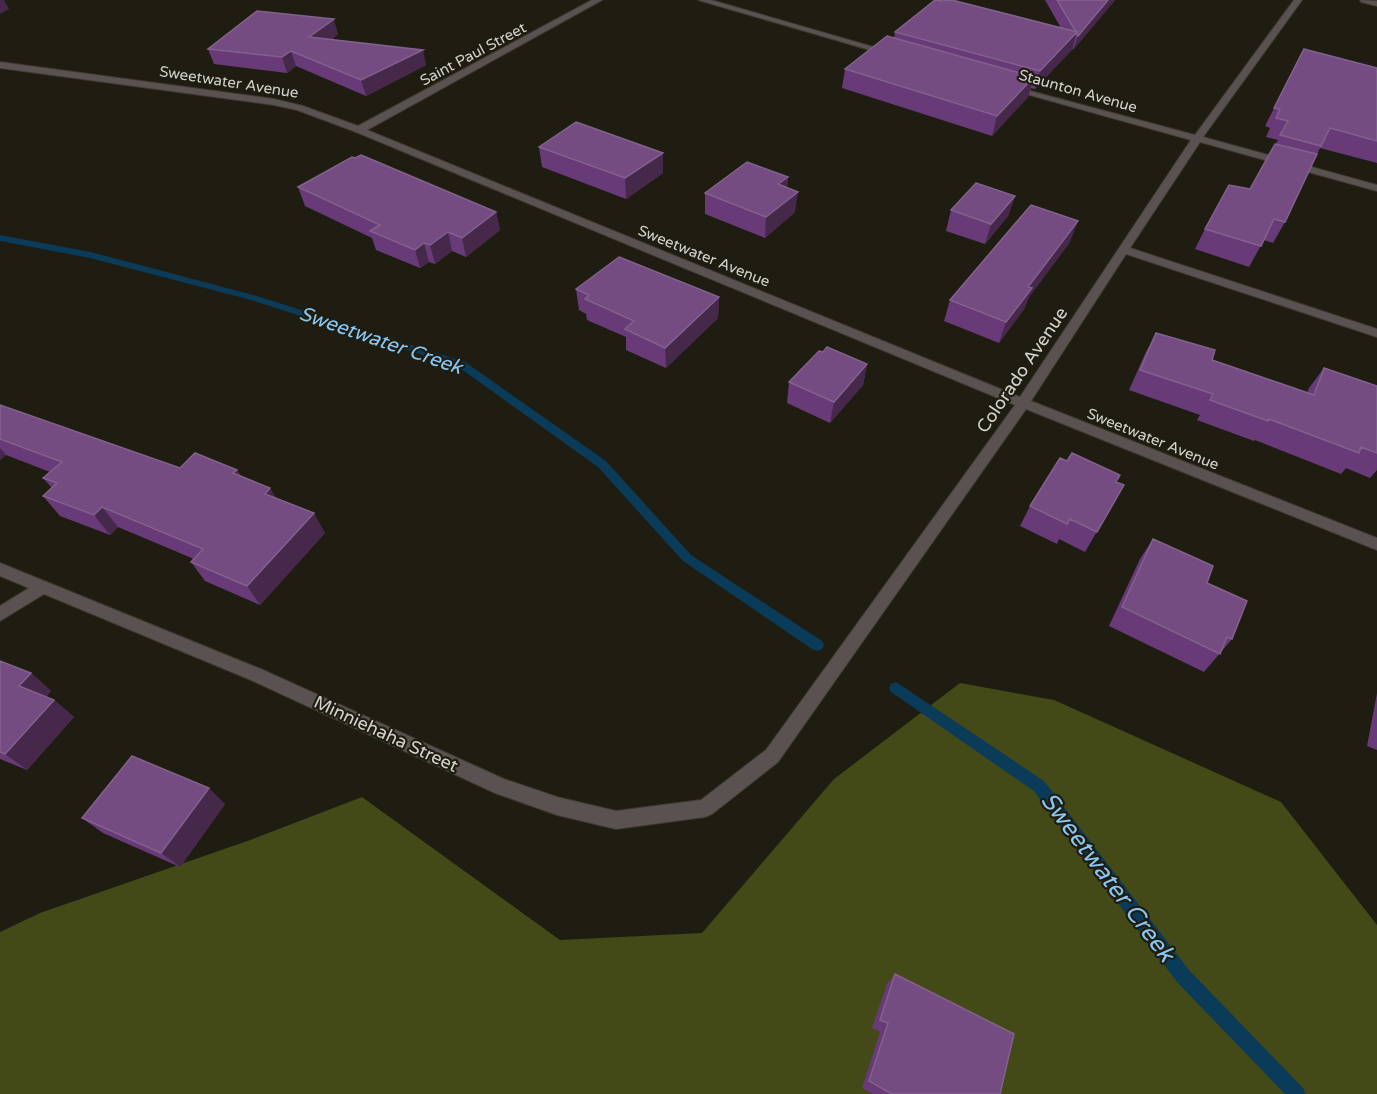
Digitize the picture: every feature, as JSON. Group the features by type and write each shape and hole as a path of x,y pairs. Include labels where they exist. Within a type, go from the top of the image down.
{"street":[{"name":"Saint Paul Street","path":"359,130 598,0"},
{"path":"702,0 897,55"},
{"name":"Colorado Avenue","path":"772,756 1023,403 1196,140 1298,0"},
{"path":"1364,0 1377,4"},
{"name":"Sweetwater Avenue","path":"0,65 274,102 300,108 359,130 1023,403 1377,544"},
{"name":"Staunton Avenue","path":"1001,84 1196,140 1377,188"},
{"path":"1124,250 1377,333"},
{"name":"Minniehaha Street","path":"0,569 257,675 501,787 557,806 616,819 705,808 772,756"},
{"path":"0,614 44,586"}],"green space":[{"path":"960,683 1054,700 1281,802 1377,925 1377,1094 0,1094 0,932 40,913 253,839 362,797 560,940 702,933 834,779"}],"building":[{"path":"935,0 952,0 1077,32 1040,71 895,32"},
{"path":"1057,0 1108,0 1078,36"},
{"path":"257,11 334,19 309,37 423,50 361,80 291,51 282,57 208,49"},
{"path":"887,36 1034,77 997,116 845,69"},
{"path":"1304,49 1377,68 1377,141 1330,128 1321,146 1280,135 1288,121 1276,118 1280,109 1274,108"},
{"path":"576,122 663,153 625,178 539,147"},
{"path":"1275,144 1317,154 1285,222 1274,219 1261,246 1205,229 1229,185 1250,189"},
{"path":"361,155 496,212 462,238 448,232 430,245 424,243 415,250 370,231 380,225 298,187 352,157"},
{"path":"747,162 788,177 778,184 798,192 766,217 705,193"},
{"path":"976,183 1015,196 991,224 951,210"},
{"path":"1031,205 1078,221 1028,287 1032,288 1006,322 950,300"},
{"path":"619,257 719,297 665,348 625,329 634,321 585,299 589,295 576,289"},
{"path":"1156,333 1215,350 1212,360 1314,395 1324,368 1377,386 1377,453 1361,447 1359,453 1269,419 1268,421 1210,400 1213,394 1140,370"},
{"path":"827,347 867,364 834,402 789,382 819,351 823,352"},
{"path":"0,405 180,468 195,453 237,470 233,473 270,488 265,494 314,513 247,586 191,562 203,549 102,507 94,515 43,496 57,483 43,478 62,462 0,439"},
{"path":"1072,453 1120,475 1116,482 1124,485 1097,532 1070,519 1067,524 1030,506 1060,458 1067,461"},
{"path":"1153,539 1213,566 1207,583 1247,601 1232,639 1227,637 1220,654 1122,607"},
{"path":"0,661 31,673 19,686 54,700 5,754 0,752"},
{"path":"132,756 209,788 161,853 82,818"},
{"path":"895,974 1014,1034 1000,1094 892,1094 869,1081 888,1023 880,1020"}],"waterway":[{"name":"Sweetwater Creek","path":"0,238 91,255 254,298 461,364 602,464 687,558 817,645"},
{"name":"Sweetwater Creek","path":"896,688 1039,786 1183,976 1297,1094"}]}
